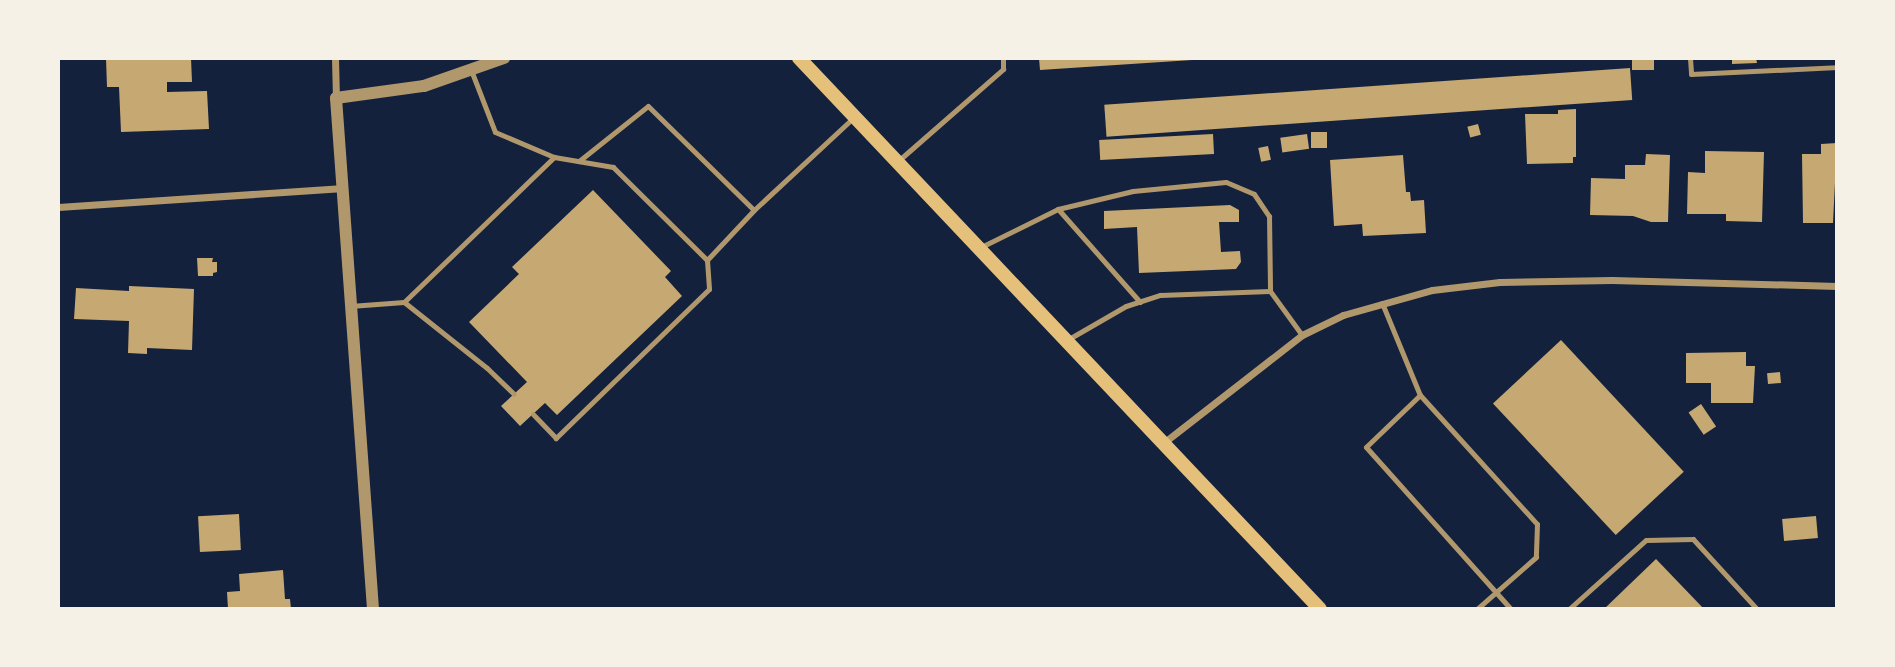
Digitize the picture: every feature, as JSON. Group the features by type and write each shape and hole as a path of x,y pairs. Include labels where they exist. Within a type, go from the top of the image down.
{"main road":[{"path":"799,58 1320,609"}],"street":[{"path":"335,58 373,609"},
{"path":"337,98 424,86 504,58"},
{"path":"58,207 343,188"},
{"path":"1162,444 1303,335 1343,315 1432,290 1500,282 1612,280 1837,286"}],"lane":[{"path":"897,162 1003,69 1003,58"},
{"path":"1690,58 1691,74 1837,67"},
{"path":"471,70 495,132 554,157 613,167 707,260 709,289 556,438 533,414"},
{"path":"579,161 648,106 754,210"},
{"path":"707,260 754,210 854,117"},
{"path":"350,306 404,302 554,157"},
{"path":"978,248 1058,209 1133,191 1226,182 1254,194 1269,216 1270,291 1303,335"},
{"path":"1058,209 1140,302"},
{"path":"1065,341 1140,302 1160,295 1270,291"},
{"path":"404,302 487,368 514,394"},
{"path":"1382,303 1420,396 1537,524 1536,556 1477,609"},
{"path":"1420,396 1366,447 1511,609"},
{"path":"1569,609 1646,540 1693,540 1757,609"}],"building":[{"path":"191,58 192,82 167,82 167,92 207,91 209,129 121,132 119,87 107,87 106,59"},
{"path":"1039,58 1191,58 1192,60 1040,70"},
{"path":"1632,58 1654,58 1654,70 1632,70"},
{"path":"1732,58 1756,58 1757,63 1732,64"},
{"path":"1630,68 1632,100 1107,137 1104,105"},
{"path":"1576,109 1576,157 1573,157 1573,163 1527,164 1525,114 1558,114 1558,110"},
{"path":"1478,124 1481,135 1470,137 1467,127"},
{"path":"1311,132 1327,132 1327,148 1311,148"},
{"path":"1213,134 1214,154 1100,160 1099,140"},
{"path":"1307,134 1309,149 1282,153 1280,138"},
{"path":"1837,143 1833,223 1803,223 1802,154 1821,154 1821,144"},
{"path":"1268,146 1271,160 1261,162 1258,148"},
{"path":"1705,151 1764,152 1762,222 1726,221 1726,214 1687,214 1688,172 1705,173"},
{"path":"1646,154 1670,155 1668,222 1651,222 1633,216 1590,215 1591,178 1625,179 1625,165 1645,165"},
{"path":"1403,155 1406,192 1410,192 1411,201 1424,200 1426,233 1363,236 1362,224 1334,226 1330,160"},
{"path":"593,190 671,271 665,277 682,296 557,415 545,403 520,426 501,406 527,382 469,322 519,274 512,267"},
{"path":"1230,205 1239,210 1239,222 1219,222 1221,252 1240,251 1241,262 1236,269 1139,273 1137,227 1104,229 1104,211"},
{"path":"197,258 213,258 212,262 217,262 217,272 213,273 213,276 198,276"},
{"path":"129,286 194,289 192,350 147,348 147,354 128,353 129,321 74,319 76,288 129,291"},
{"path":"1561,340 1684,472 1616,535 1493,403"},
{"path":"1746,352 1746,366 1755,366 1753,403 1711,403 1711,383 1686,383 1686,353"},
{"path":"1780,372 1781,383 1768,384 1767,373"},
{"path":"1701,404 1716,426 1704,435 1689,412"},
{"path":"239,514 241,550 200,552 198,516"},
{"path":"1816,516 1818,538 1784,541 1782,519"},
{"path":"1656,559 1704,609 1604,609"},
{"path":"283,570 285,599 290,599 291,609 228,609 227,592 240,591 239,574"}]}
